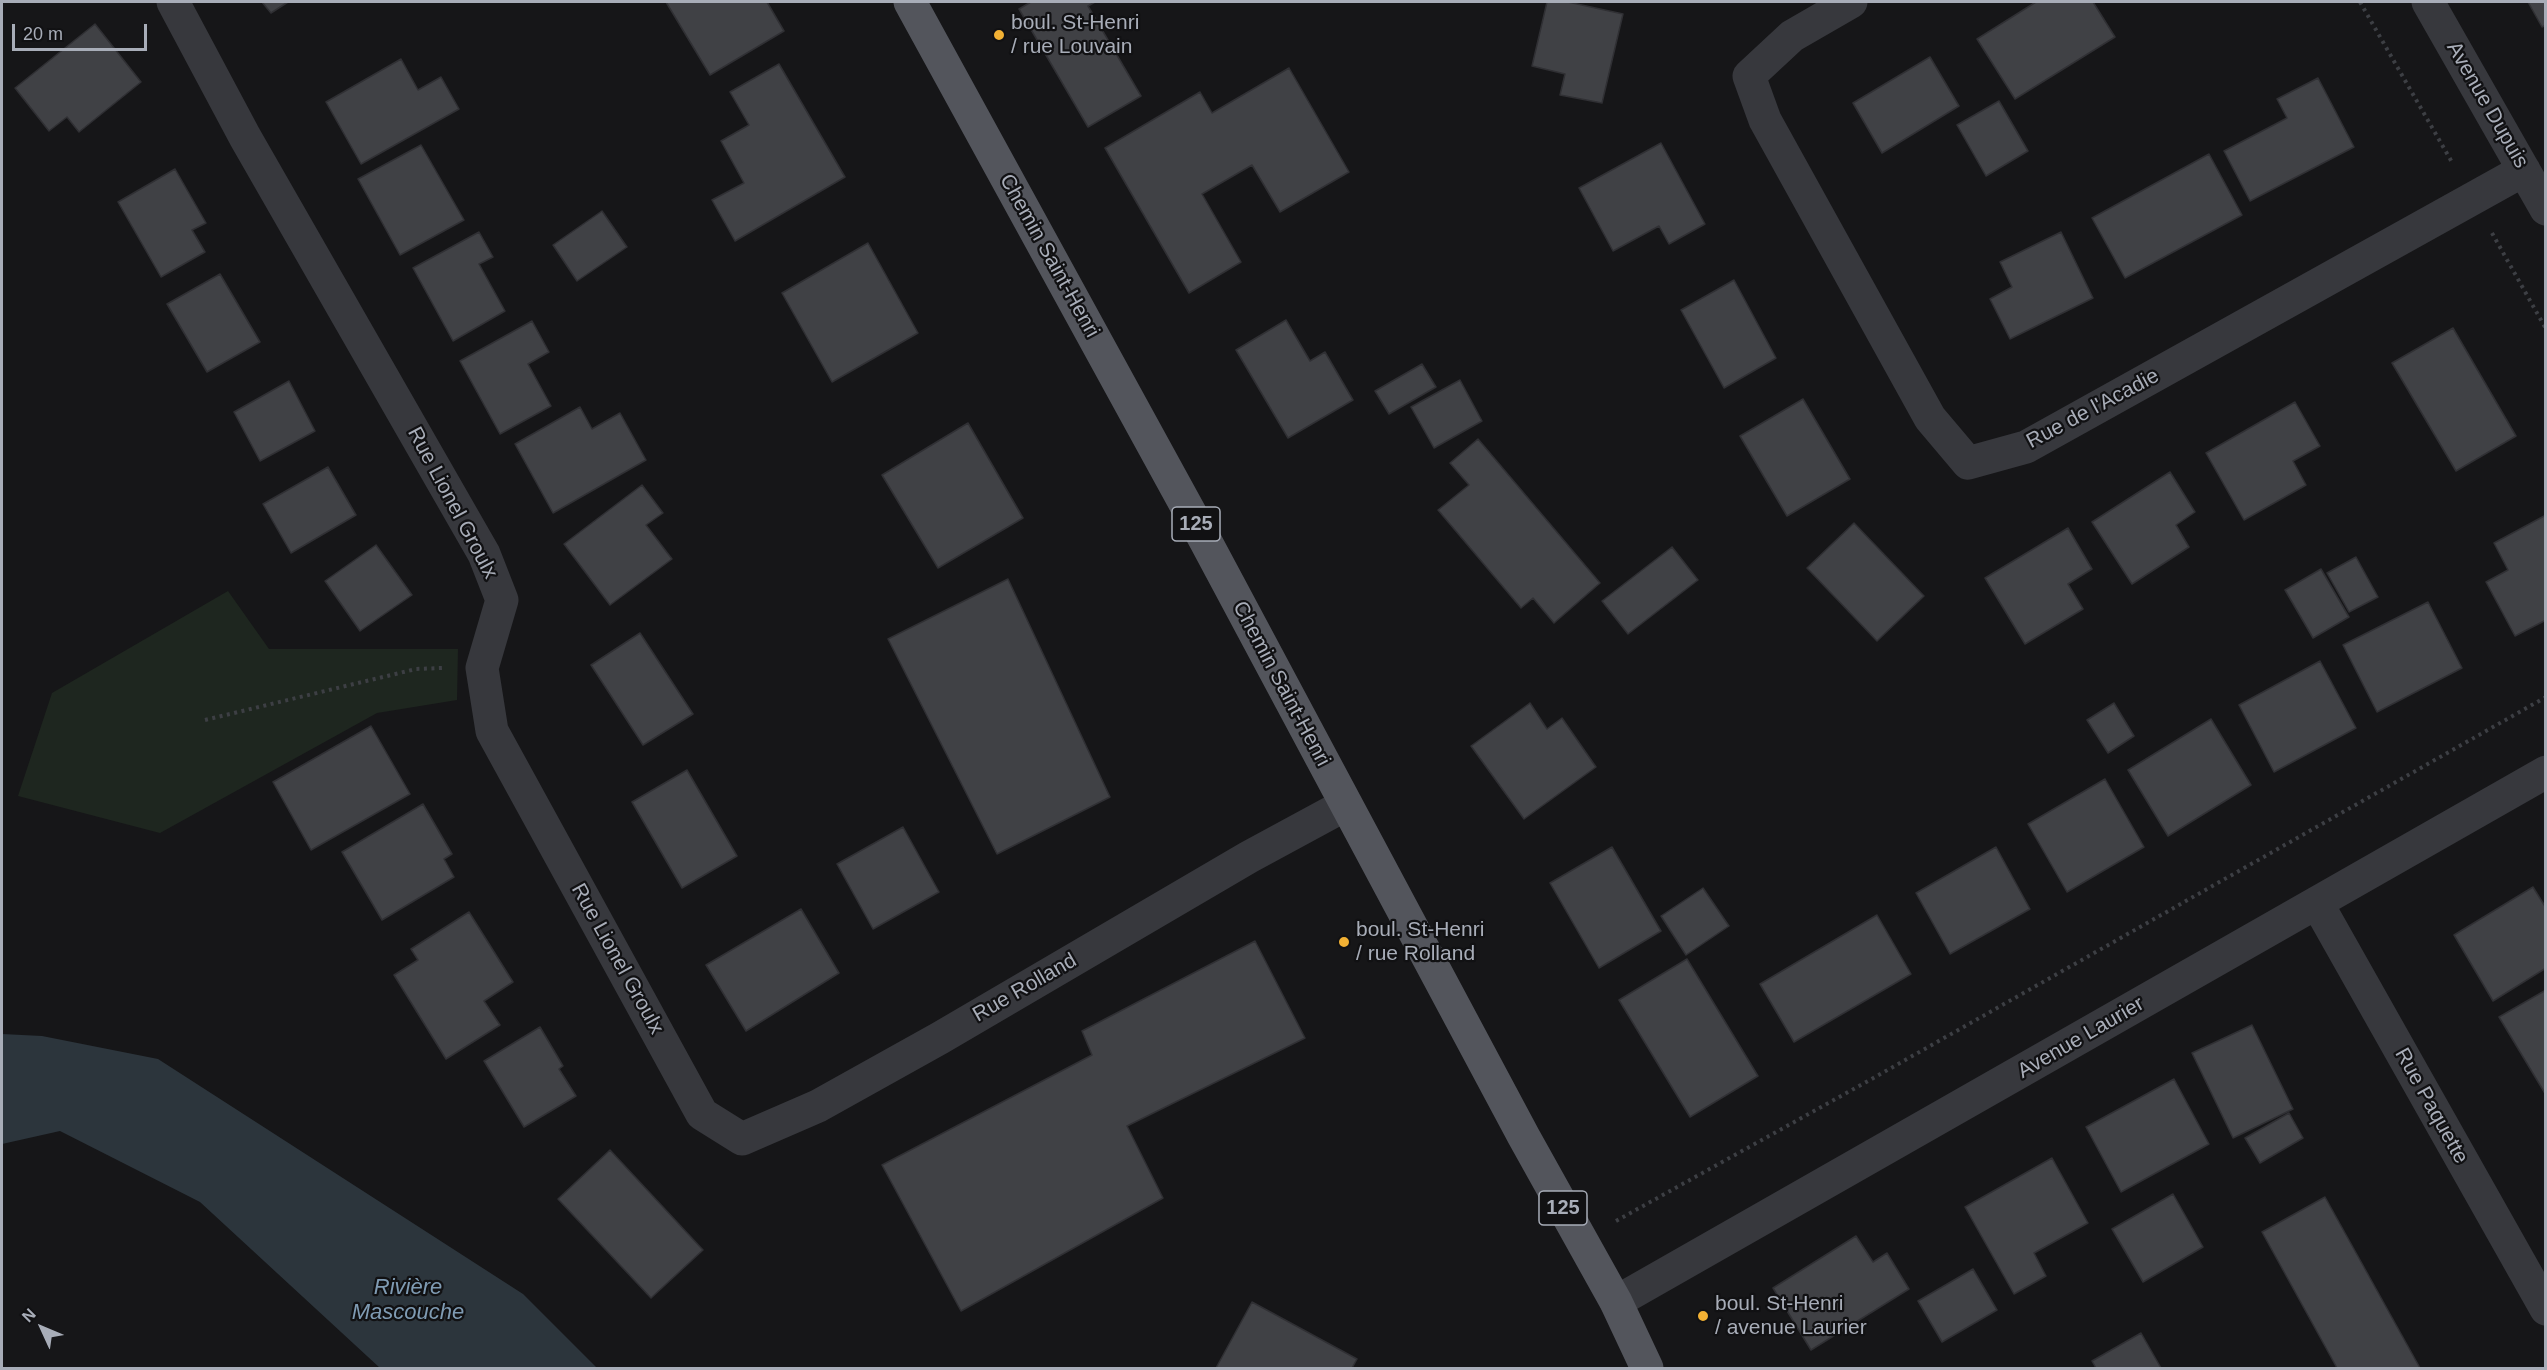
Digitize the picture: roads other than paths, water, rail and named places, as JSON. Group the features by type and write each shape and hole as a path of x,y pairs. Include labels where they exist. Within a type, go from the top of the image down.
{"main road":[{"name":"Chemin Saint-Henri","path":"910,2 1205,540 1524,1137 1616,1302 1647,1368"}],"street":[{"name":"Rue Lionel Groulx","path":"173,2 245,137 484,554 502,600 482,668 492,731 702,1114"},
{"name":"Rue de l'Acadie","path":"1851,2 1792,36 1749,76 1765,120 1930,417 1968,463 2026,447 2524,170"},
{"name":"Avenue Dupuis","path":"2428,2 2546,209"},
{"name":"Avenue Laurier","path":"1616,1302 2546,772"},
{"name":"Rue Rolland","path":"702,1114 742,1140 818,1106 940,1038 1249,857 1345,805"},
{"name":"Rue Paquette","path":"2317,903 2546,1309"}],"water":[{"name":"Rivière Mascouche","path":"2,1034 42,1036 158,1059 523,1294 597,1368 380,1368 200,1202 60,1131 2,1144"}],"place":[{"name":"boul. St-Henri / rue Louvain","path":"999,35"},
{"name":"boul. St-Henri / rue Rolland","path":"1344,942"},
{"name":"boul. St-Henri / avenue Laurier","path":"1703,1316"}]}
